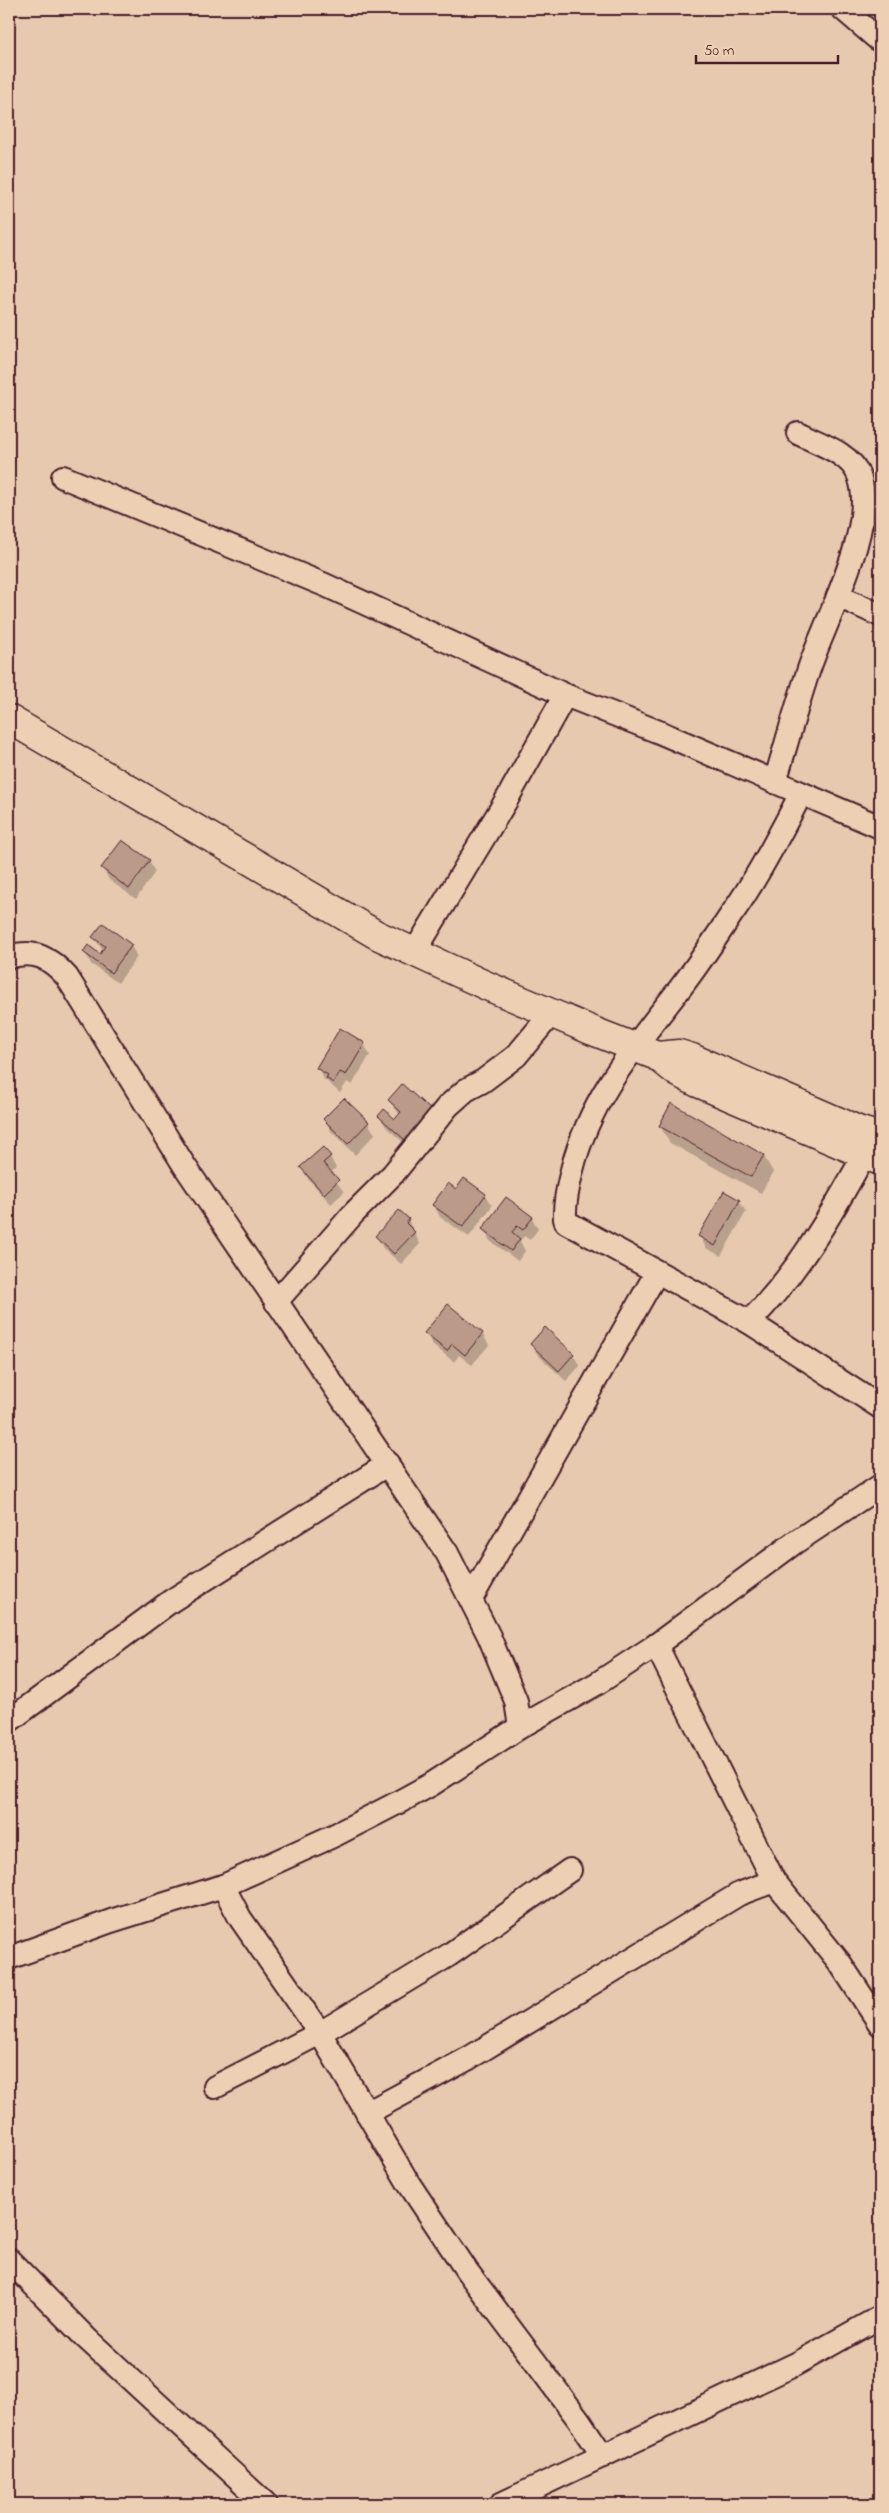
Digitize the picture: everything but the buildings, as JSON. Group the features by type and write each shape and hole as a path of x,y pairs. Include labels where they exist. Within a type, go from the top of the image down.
{"street":[{"path":"843,9 880,41"},
{"path":"775,782 808,671 838,596 856,544 863,503 863,490 853,465 843,456 798,433"},
{"path":"64,477 324,585 565,695 659,732 880,827"},
{"path":"838,596 880,615"},
{"path":"414,953 507,799 565,695"},
{"path":"9,719 378,935 414,953 552,1013 646,1051 698,1084 875,1151 847,1186 794,1268 766,1305 749,1322"},
{"path":"800,794 764,864 733,913 682,986 646,1051 592,1111 579,1143 569,1183 564,1219 566,1222 749,1322 880,1407"},
{"path":"9,957 27,954 41,956 54,963 67,977 184,1165 440,1541 471,1599 508,1680 516,1702 520,1727"},
{"path":"276,1302 392,1174 448,1106 466,1090 483,1081 516,1056 552,1013"},
{"path":"471,1599 657,1272"},
{"path":"9,1721 172,1602 388,1464"},
{"path":"9,1958 111,1921 223,1886 335,1835 400,1802 520,1727 598,1683 656,1645 794,1543 880,1486"},
{"path":"656,1645 774,1881 840,1963 880,2024"},
{"path":"215,2087 320,2033 449,1955 570,1870"},
{"path":"367,2113 469,2058 739,1894 774,1881"},
{"path":"223,1886 240,1918 320,2033 409,2184 466,2271 579,2420 603,2456"},
{"path":"9,2260 86,2338 266,2504"},
{"path":"501,2504 796,2364 880,2317"}]}
